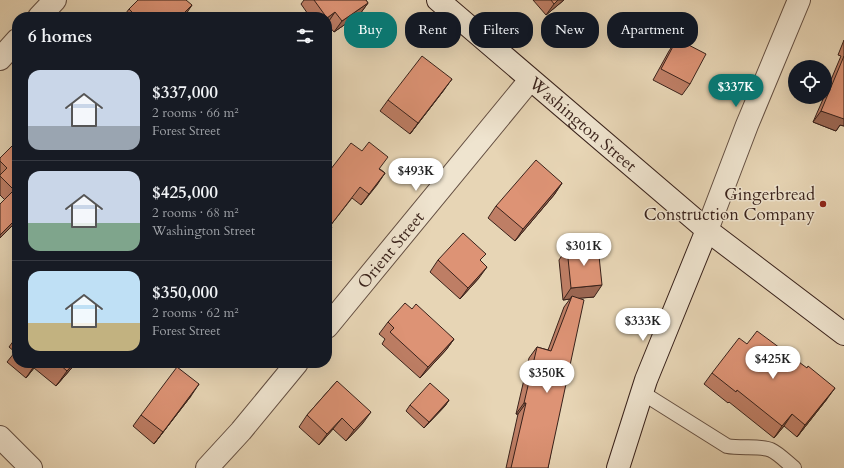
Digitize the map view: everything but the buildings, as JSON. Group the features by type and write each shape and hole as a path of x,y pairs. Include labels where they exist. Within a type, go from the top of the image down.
{"street":[{"path":"44,12 55,0"},
{"name":"Washington Street","path":"438,0 707,230 844,334"},
{"path":"618,468 642,392 750,118 799,0"},
{"path":"0,58 12,45"},
{"name":"Orient Street","path":"332,321 530,80"},
{"path":"207,468 241,431 293,368"},
{"path":"0,437 30,468"}],"lane":[{"path":"642,392 727,446 772,450 794,468"}],"place":[{"name":"Gingerbread Construction Company","path":"823,204"}]}
